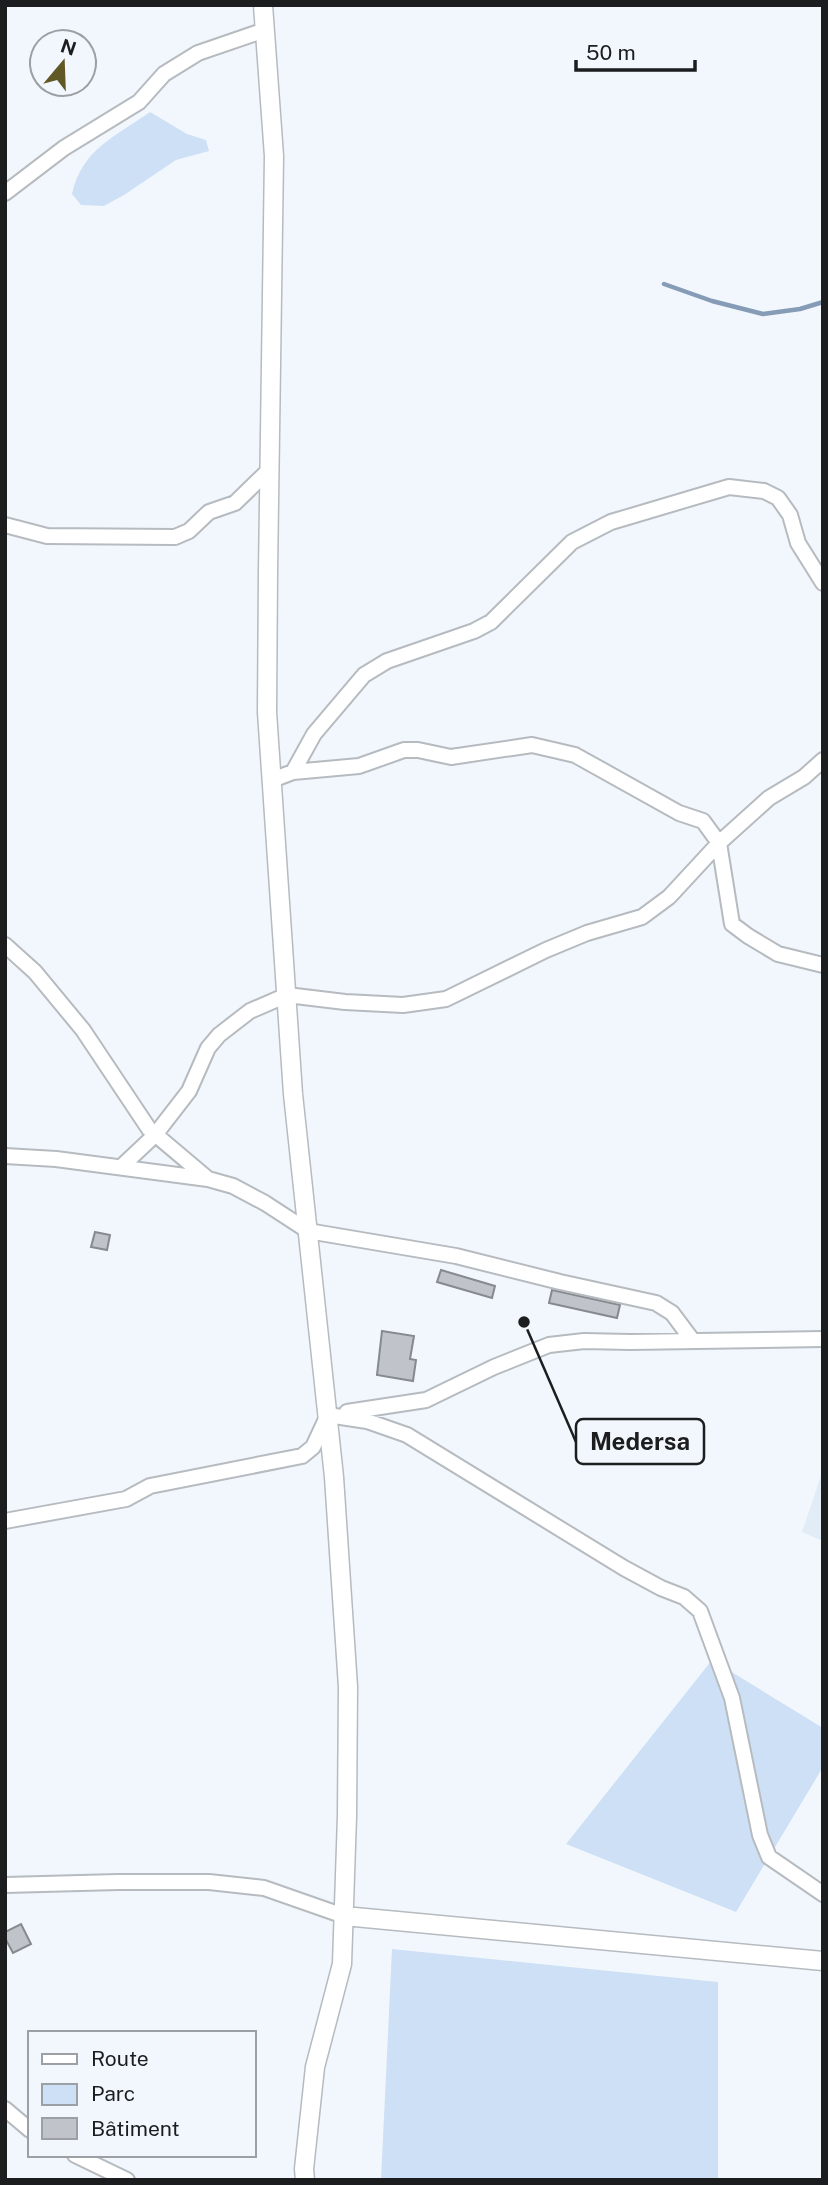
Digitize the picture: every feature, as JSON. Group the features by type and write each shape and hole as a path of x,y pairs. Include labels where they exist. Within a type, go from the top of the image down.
{"street":[{"path":"263,5 274,156 267,712 293,1094 334,1477 348,1687 342,1964 315,2067 304,2180"},
{"path":"5,192 64,148 139,102 164,74 198,53 265,30"},
{"path":"5,526 47,536 175,537 189,531 209,512 235,503 269,470"},
{"path":"293,772 314,734 364,675 387,661 474,631 491,622 572,542 611,522 729,487 764,491 778,498 790,515 798,542 823,583"},
{"path":"272,780 293,772 359,766 404,750 451,757 533,744 575,755 679,813 703,821 719,843 732,924 778,954 823,965"},
{"path":"121,1167 155,1135 190,1091 208,1048 219,1035 250,1011 286,995 404,1005 446,999 546,950 587,933 642,917 669,897 719,843 769,798 804,777 823,760"},
{"path":"5,945 35,972 83,1030 149,1129 208,1179"},
{"path":"5,1156 56,1159 208,1179 233,1186 308,1231 456,1256 656,1303 672,1313 693,1341"},
{"path":"328,1415 426,1401 494,1367 549,1345 584,1341 823,1339"},
{"path":"5,1521 125,1499 150,1486 302,1456 313,1447 328,1415"},
{"path":"328,1415 367,1420 407,1435 624,1568 684,1597 700,1611 732,1698 760,1835 769,1857 823,1894"},
{"path":"5,1885 118,1881 209,1882 264,1888 344,1916 823,1961"},
{"path":"5,2109 28,2128"},
{"path":"79,2157 127,2180"}],"shaded area":[{"path":"823,1470 823,1541 802,1532"}],"green space":[{"path":"150,112 187,134 206,140 209,151 176,160 104,206 81,205 72,194 83,166 113,137"},
{"path":"712,1660 823,1728 823,1767 736,1912 566,1844"},
{"path":"392,1949 718,1982 718,2180 381,2180"}],"building":[{"path":"95,1232 110,1235 107,1250 91,1247"},
{"path":"441,1270 495,1286 492,1298 437,1282"},
{"path":"552,1290 620,1305 617,1318 549,1303"},
{"path":"382,1331 414,1336 410,1359 416,1360 413,1381 377,1375"},
{"path":"21,1924 31,1944 13,1953 5,1938 5,1932"}],"waterway":[{"path":"664,284 712,301 763,314 800,309 823,302"}],"place":[{"name":"Medersa","path":"524,1322"}]}
